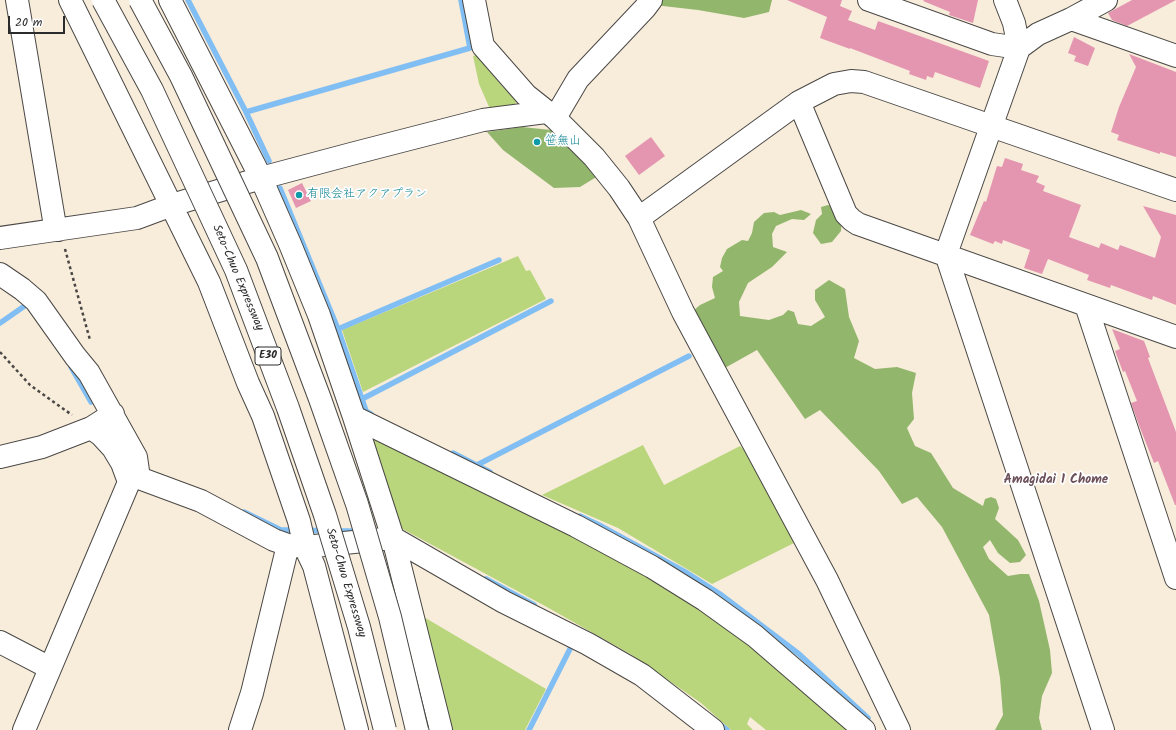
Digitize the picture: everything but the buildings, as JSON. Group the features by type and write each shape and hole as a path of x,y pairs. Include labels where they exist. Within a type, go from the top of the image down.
{"main road":[{"path":"18,0 54,220 58,230"},
{"path":"70,0 209,282 262,416 292,538 314,566 358,730"},
{"name":"Seto-Chuo Expressway","path":"103,0 152,90 236,270 288,408 325,515 360,627 385,730"},
{"path":"140,0 181,76 270,265 357,504 390,617 417,730"},
{"path":"170,0 261,178 319,315 392,534 441,730"},
{"path":"474,0 483,46 526,95 551,115 594,157 619,188 639,218 683,312 827,580 899,730"},
{"path":"0,238 137,218 172,205 261,178 483,120 551,115 578,79 645,8 650,0"},
{"path":"869,0 992,44 1019,48 1038,34 1106,0"},
{"path":"1005,0 1014,23 1019,48 946,254 1103,730"},
{"path":"1071,18 1176,56"},
{"path":"639,218 798,102 834,84 850,81 864,82 1176,190"},
{"path":"798,102 846,214 858,224 1176,337"},
{"path":"0,274 22,289 36,301 89,373 113,414 135,472 24,730"},
{"path":"1086,305 1176,578"},
{"path":"0,457 42,447 90,428 113,414"},
{"path":"354,417 576,526 652,567 705,600 755,636 864,730"},
{"path":"90,428 101,435 113,448 122,463 135,472 292,538 392,534 504,602 576,638 642,675 713,730"},
{"path":"240,730 252,693 292,538"},
{"path":"0,642 50,668"}],"path":[{"path":"58,230 63,239 69,267 94,353 93,366 89,373"},
{"path":"0,352 30,385 90,428"}],"green space":[{"path":"657,0 772,0 769,12 744,18 698,10 654,5"},
{"path":"481,53 486,66 502,86 517,99 514,108 490,109 479,84 473,56"},
{"path":"522,127 551,130 572,147 598,176 580,187 554,188 503,150 487,132"},
{"path":"828,205 836,208 842,217 841,231 832,242 821,244 813,233 816,220 822,214 821,207"},
{"path":"801,210 811,214 804,220 792,219 776,226 772,234 773,247 787,252 772,267 748,283 739,302 740,316 769,320 783,315 788,310 794,312 798,324 811,326 825,317 815,300 815,290 829,280 845,289 849,317 859,341 854,358 875,369 897,367 916,373 912,393 914,419 907,428 915,446 931,453 953,488 983,506 985,499 991,497 996,499 999,508 995,519 1018,540 1026,555 1020,562 1010,563 998,553 990,540 983,547 989,559 1008,576 1029,574 1039,601 1050,650 1052,673 1042,696 1039,718 1042,730 995,730 1003,715 1000,678 989,615 942,527 917,497 902,504 879,471 820,410 805,419 757,350 723,369 692,312 700,305 715,298 712,287 713,277 723,271 720,267 722,258 727,249 742,240 748,241 752,233 754,222 764,213 774,212 780,215"},
{"path":"518,256 526,271 530,270 546,299 363,392 342,330"},
{"path":"370,434 633,562 715,614 852,730 766,730 750,717 747,724 753,730 731,730 701,703 632,655 397,526"},
{"path":"643,445 664,485 740,446 751,456 794,536 791,538 794,543 712,584 618,528 542,495"},
{"path":"417,613 546,689 525,730 449,730"}],"waterway":[{"path":"188,0 246,112 269,161"},
{"path":"246,112 470,48 461,0"},
{"path":"280,188 338,329 366,411 371,414"},
{"path":"338,329 499,260"},
{"path":"362,399 551,301"},
{"path":"0,323 26,305"},
{"path":"477,465 689,356"},
{"path":"71,367 91,402"},
{"path":"453,453 490,472"},
{"path":"244,512 281,530 297,530"},
{"path":"580,516 687,573 720,594 799,654 868,718"},
{"path":"305,530 325,531"},
{"path":"335,531 359,531"},
{"path":"486,579 534,605"},
{"path":"529,730 574,641"},
{"path":"718,723 727,730"}],"place":[{"name":"笹無山","path":"537,142"},
{"name":"有限会社アクアプラン","path":"299,195"}],"district":[{"name":"Amagidai 1 Chome","path":"1056,481"}]}
